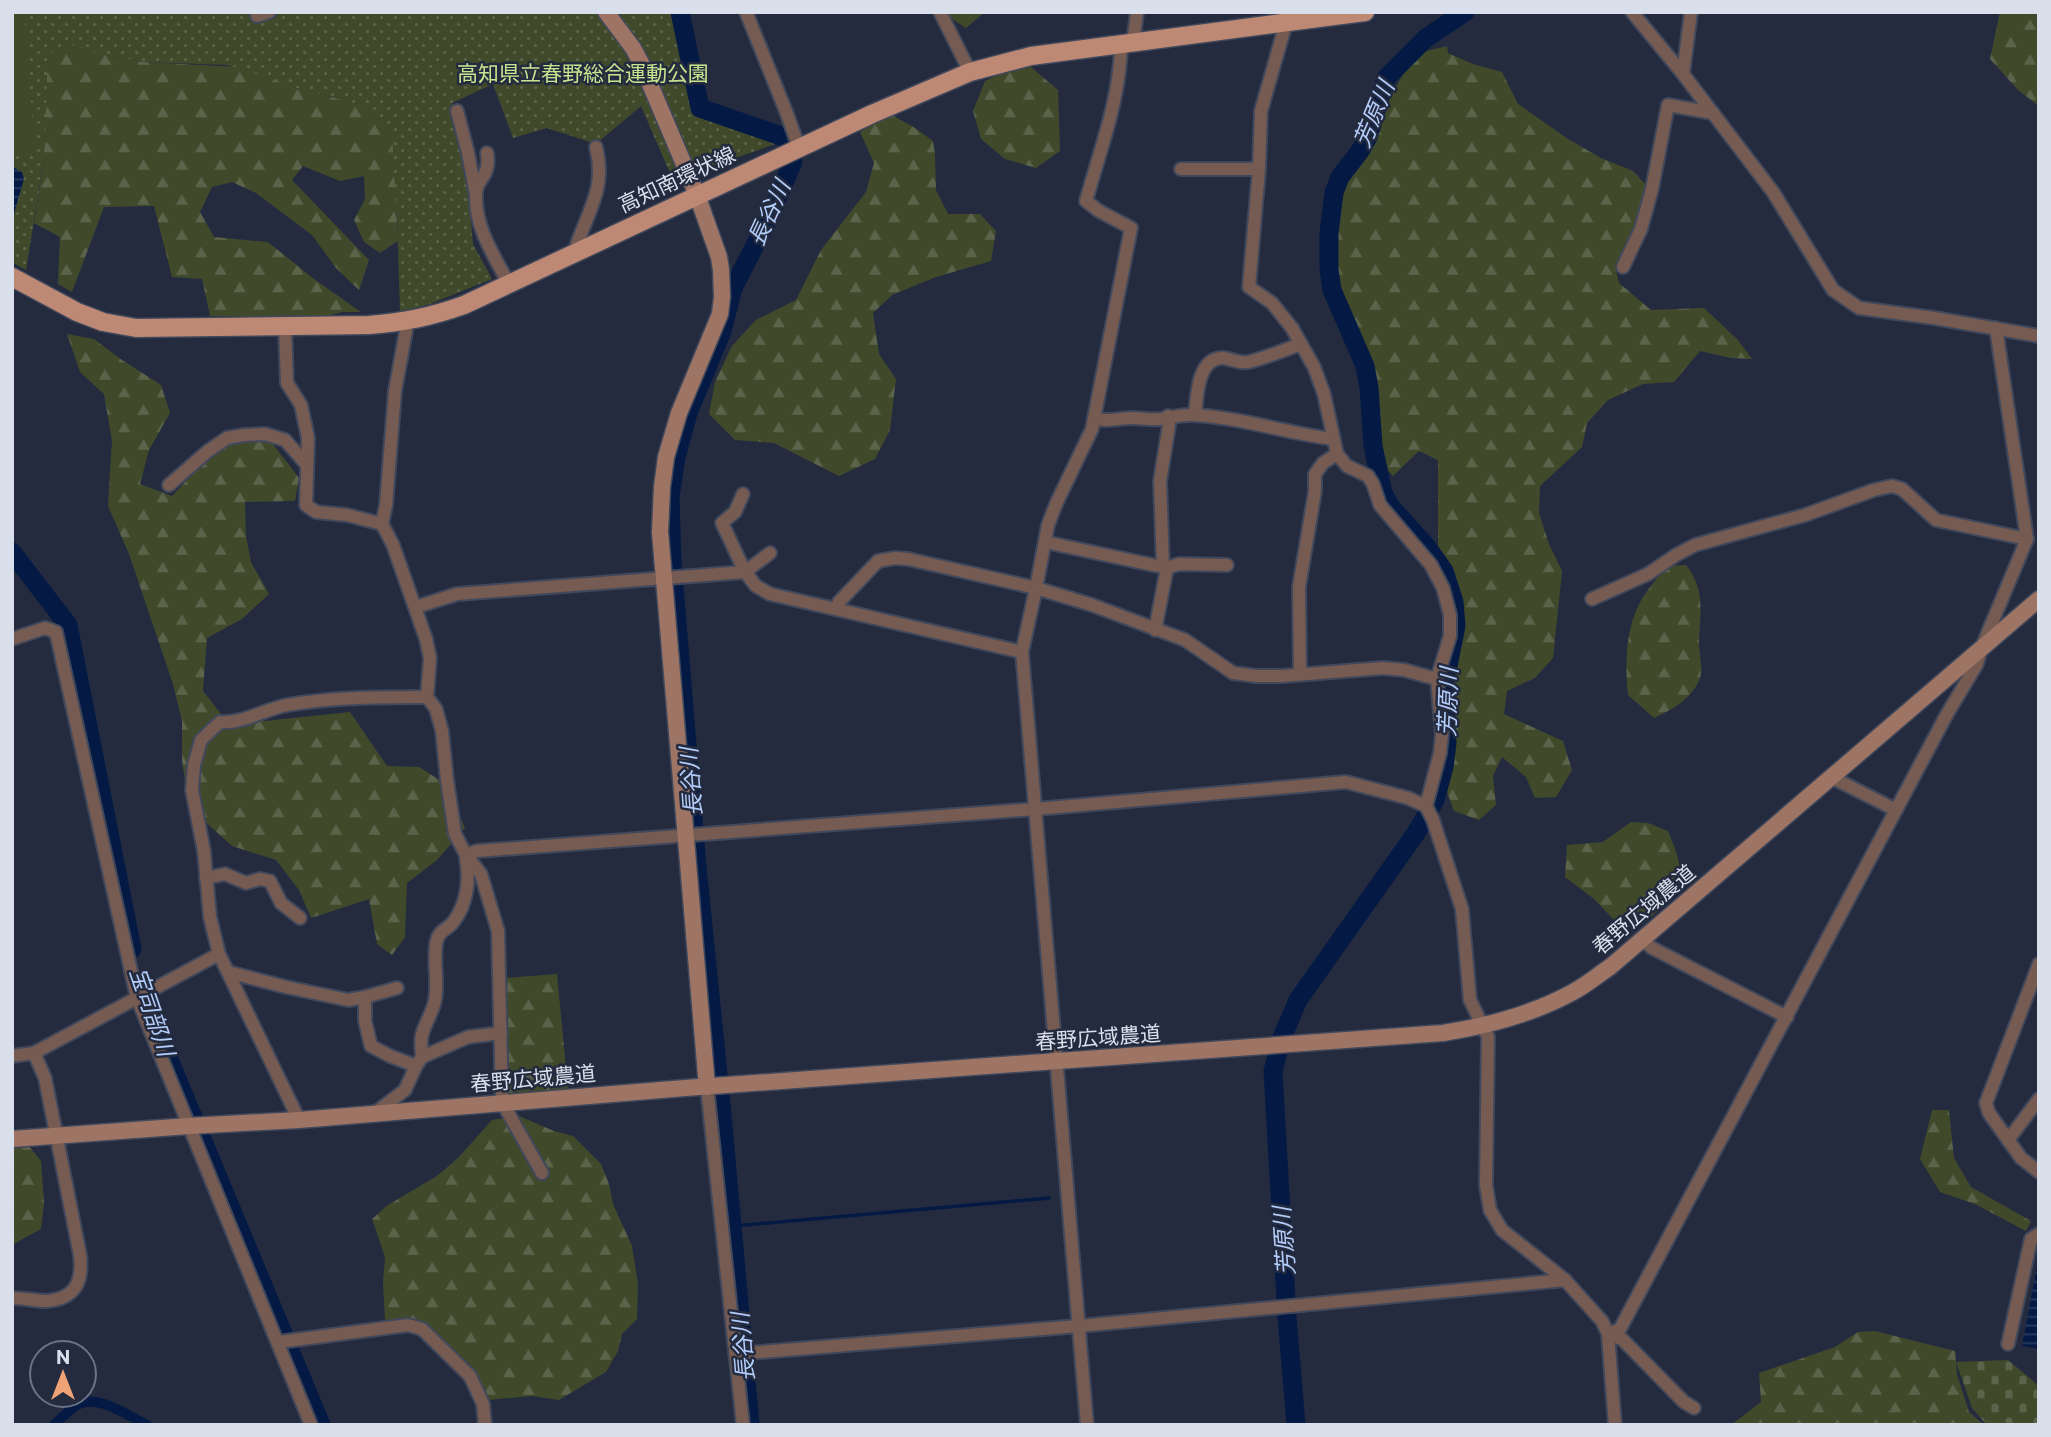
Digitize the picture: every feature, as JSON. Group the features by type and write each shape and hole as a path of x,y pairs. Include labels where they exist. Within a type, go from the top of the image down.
{"main road":[{"name":"高知南環状線","path":"12,277 78,312 103,322 136,328 369,325 432,317 464,305 872,114 970,72 1031,56 1365,12"}],"street":[{"path":"606,12 641,63 696,195 719,257 723,282 715,328 679,413 666,457 660,532 671,578 692,835 707,1087 743,1425"},
{"path":"746,12 799,148"},
{"path":"940,12 970,72"},
{"path":"1087,1425 1022,652 1048,525 1095,419 1131,228 1086,201 1115,102 1121,64 1137,12"},
{"path":"1632,12 1773,192 1833,290 1858,308 2039,336"},
{"path":"1683,75 1691,12"},
{"path":"1286,23 1261,111 1249,287 1272,303 1292,328 1314,367 1324,394 1337,454 1347,466 1368,476 1380,505 1431,565 1443,588 1450,615 1450,636 1437,679 1442,734 1429,812 1462,909 1470,1000 1488,1037 1486,1185 1490,1210 1502,1230 1565,1280 1602,1321 1608,1334 1615,1425"},
{"path":"1623,267 1641,229 1652,190 1668,105 1713,113"},
{"path":"457,111 486,243 509,284"},
{"path":"577,252 577,244 598,191 600,173 596,147"},
{"path":"475,190 489,166 487,153"},
{"path":"1181,169 1259,169"},
{"path":"405,322 406,331 395,391 386,505 382,524 393,545 416,607 430,659 427,697 436,709 442,731 455,834 466,855 481,874 498,931 502,1102 542,1172"},
{"path":"285,326 287,383 301,404 308,438 306,505 316,512 347,515 382,524"},
{"path":"1608,1334 1620,1329 1947,714 1977,664 2027,539 1996,328"},
{"path":"1195,415 1200,379 1206,367 1214,361 1223,357 1237,363 1247,362 1301,344"},
{"path":"1095,419 1114,421 1195,415 1333,439"},
{"path":"1155,630 1165,568 1160,481 1168,416"},
{"path":"169,485 227,438 244,435 265,434 285,440 307,465"},
{"path":"1300,674 1299,587 1315,491 1315,474 1323,463 1337,454"},
{"path":"1592,599 1638,579 1695,545 1892,486 1902,489 1936,520 2027,539"},
{"path":"743,495 736,512 722,523 745,572 757,586 770,594 1022,652"},
{"path":"1045,542 1165,568 1179,564 1227,565"},
{"path":"416,607 457,594 745,572 770,553"},
{"path":"836,609 839,602 878,561 908,559 1036,588 1092,605 1185,640 1233,673 1256,676 1383,668 1404,670 1437,679"},
{"name":"春野広域農道","path":"12,1139 299,1120 502,1102 1443,1033 1483,1027 1531,1011 1573,992 1610,967 2039,599"},
{"path":"12,639 46,628 56,632 137,998 197,1125 312,1425"},
{"path":"299,1120 219,954 210,917 204,851 192,790 194,765 201,740 220,722 232,723 284,705 325,700 427,697"},
{"path":"1831,777 1896,810"},
{"path":"466,855 1346,782 1408,798 1429,812"},
{"path":"376,1113 405,1090 419,1061 421,1038 435,1001 436,941 441,931 453,923 462,907 469,872 466,855"},
{"path":"205,878 225,874 246,883 260,879 270,881 281,903 300,918"},
{"path":"1643,940 1653,948 1787,1017"},
{"path":"12,1056 34,1054 219,954"},
{"path":"2039,964 1986,1103 1989,1113 2021,1158 2039,1172"},
{"path":"228,972 348,1000 397,988"},
{"path":"365,997 365,1021 371,1046 390,1056 419,1061 468,1037 501,1033"},
{"path":"12,1298 44,1301 59,1299 76,1287 81,1277 45,1078 34,1054"},
{"path":"2008,1140 2039,1099"},
{"path":"2008,1343 2031,1239 2039,1234"},
{"path":"736,1354 1079,1326 1565,1280"},
{"path":"279,1342 408,1325 422,1329 470,1376 483,1404 485,1425"},
{"path":"1608,1334 1622,1339 1684,1402 1694,1408"}],"green space":[{"name":"高知県立春野総合運動公園","path":"12,12 675,12 696,114 775,144 673,180 641,106 596,144 547,128 513,138 493,84 452,103 465,155 473,244 492,279 430,304 400,312 397,215 358,104 296,88 227,65 143,62 105,55 45,153 26,270 12,262"},
{"path":"12,12 24,12 35,151 12,153"},
{"path":"946,12 985,12 966,28 946,15"},
{"path":"2000,12 2039,12 2039,106 2018,90 1990,59"},
{"path":"74,45 105,55 143,62 239,67 296,88 358,104 392,135 398,241 380,253 364,242 354,220 365,199 364,176 340,181 303,166 292,180 369,260 359,290 336,268 312,235 256,193 232,182 212,187 200,212 214,237 268,242 361,312 343,312 318,318 210,316 202,279 172,277 154,206 104,207 72,292 58,284 60,237 34,223 44,160 48,53"},
{"path":"1447,46 1448,53 1502,72 1518,104 1568,139 1601,158 1633,171 1649,188 1638,229 1615,266 1619,283 1651,310 1704,308 1738,340 1752,359 1731,358 1700,351 1674,382 1643,384 1608,400 1587,423 1582,447 1540,486 1539,513 1549,544 1562,571 1553,658 1535,678 1507,691 1504,714 1563,741 1572,770 1556,797 1535,798 1526,777 1502,757 1493,776 1496,805 1479,820 1454,811 1447,792 1451,759 1449,691 1460,614 1455,573 1438,552 1438,460 1419,451 1393,476 1382,464 1371,426 1357,351 1339,324 1326,263 1330,222 1344,182 1359,151 1415,54"},
{"path":"1025,62 1058,90 1060,151 1036,168 1005,159 981,139 973,111 985,81"},
{"path":"890,114 933,141 936,190 948,214 980,214 996,231 991,261 936,277 892,295 873,313 879,354 896,379 890,430 875,459 839,476 774,443 735,440 709,414 715,382 732,346 756,320 796,300 821,250 866,192 874,163 860,132"},
{"path":"67,334 94,339 161,385 170,413 149,450 140,484 172,496 226,443 269,439 299,478 295,501 245,502 246,536 251,562 269,594 242,619 207,638 203,691 225,719 265,721 350,712 387,766 419,767 446,784 465,828 437,860 407,883 405,937 392,955 377,944 369,899 311,918 299,890 276,860 232,846 189,807 182,761 182,721 173,684 129,554 108,506 112,441 104,394 80,372"},
{"path":"1686,565 1699,593 1700,677 1685,699 1654,718 1628,695 1627,657 1630,632 1643,597 1667,566"},
{"path":"1631,822 1648,823 1668,831 1680,867 1680,880 1674,894 1636,929 1614,920 1594,899 1565,877 1567,845 1603,842"},
{"path":"557,974 568,1090 508,1093 505,978"},
{"path":"1932,1110 1949,1110 1954,1158 1971,1187 2031,1221 2026,1231 1975,1204 1940,1192 1920,1159"},
{"path":"519,1116 573,1136 601,1164 613,1204 632,1246 638,1284 637,1319 622,1334 618,1351 606,1372 559,1400 532,1396 487,1400 476,1376 460,1357 438,1338 406,1321 385,1320 385,1257 372,1219 388,1205 437,1176 458,1158 492,1120"},
{"path":"28,1145 41,1161 44,1203 41,1229 12,1245 12,1146"},
{"path":"1875,1331 1955,1351 1957,1374 1969,1412 1984,1425 1731,1425 1761,1402 1759,1373 1835,1347 1858,1332"},
{"path":"2008,1360 2039,1386 2039,1425 1987,1425 1972,1408 1956,1362"}],"water":[{"path":"13,167 22,172 24,179 12,228"},
{"path":"2039,1255 2039,1349 2022,1346"}],"waterway":[{"name":"長谷川","path":"680,12 700,108 784,137"},
{"name":"芳原川","path":"1296,1425 1273,1071 1281,1040 1298,1000 1416,833 1435,800 1447,743 1444,686 1456,626 1454,602 1444,571 1427,547 1390,506 1383,493 1373,446 1365,366 1332,290 1329,233 1334,193 1340,177 1368,137 1386,78 1426,38 1465,12"},
{"name":"長谷川","path":"750,1425 697,867 672,562 670,497 676,457 688,413 722,331 733,288 766,224 793,162"},
{"name":"宝司部川","path":"12,552 68,625 132,949"},
{"name":"宝司部川","path":"153,1021 321,1425"},
{"path":"733,1226 1049,1198"},
{"path":"54,1425 75,1406 84,1402 111,1406 147,1425"}]}
